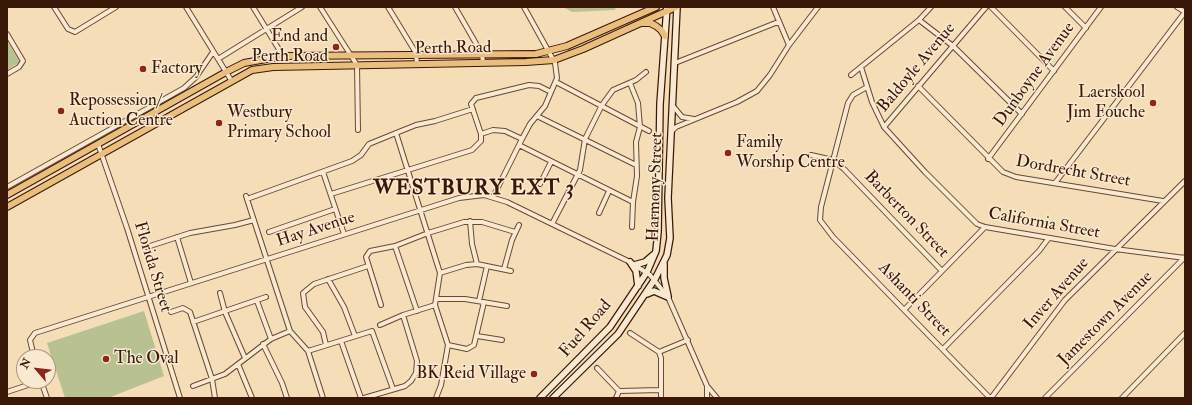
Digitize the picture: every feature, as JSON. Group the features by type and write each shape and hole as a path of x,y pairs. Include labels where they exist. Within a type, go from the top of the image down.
{"main road":[{"name":"Perth Road","path":"7,195 226,72 252,61 283,56 350,54 526,54 549,52 585,39 656,7"},
{"name":"Perth Road","path":"7,207 245,73 263,68 554,60 640,23 667,9 676,7"},
{"name":"Harmony Street","path":"655,279 664,262 670,238 668,198 675,63 676,7"},
{"name":"Harmony Street","path":"647,272 656,251 658,232 660,104 667,9"},
{"path":"640,23 653,25 661,30 665,36"},
{"path":"638,287 636,271 632,263 648,260 656,251"},
{"path":"664,262 664,278 668,296"},
{"name":"Fuel Road","path":"540,398 601,338 647,272"},
{"name":"Fuel Road","path":"553,398 614,339 655,279"},
{"path":"644,296 654,291 668,296"}],"street":[{"path":"54,7 68,29 72,32 78,31 116,7"},
{"path":"186,7 231,80"},
{"path":"253,7 283,56"},
{"path":"218,59 302,7"},
{"path":"320,7 357,65 358,130"},
{"path":"388,7 416,54 417,64"},
{"path":"455,7 482,54 483,62"},
{"path":"493,197 522,139 551,92 556,82 558,71 554,60 524,7"},
{"path":"773,7 778,22 789,45"},
{"path":"672,131 676,127 737,102 754,93 761,87 789,45 818,7"},
{"path":"851,75 919,20 931,7"},
{"name":"Baldoyle Avenue","path":"884,127 986,7"},
{"path":"991,7 1054,72"},
{"path":"1065,7 1086,28"},
{"name":"Dunboyne Avenue","path":"988,159 1101,7"},
{"path":"1055,183 1185,12 1177,7"},
{"path":"919,20 953,46 1022,114"},
{"path":"675,63 778,22"},
{"path":"7,34 23,61 19,67 7,74"},
{"path":"7,187 184,88 196,77 213,52"},
{"name":"California Street","path":"861,67 867,87 884,127 970,219 977,224 985,227 1048,239 1185,257"},
{"path":"552,224 577,176 582,163 585,139 602,105 613,90 630,83 646,72"},
{"path":"556,82 649,131"},
{"path":"630,83 638,103 640,127 636,142 636,181 632,227"},
{"path":"331,194 472,150 481,140 481,134 472,102 479,97 529,85 539,86 551,92"},
{"name":"Dordrecht Street","path":"918,86 988,159 1003,172 1009,175 1163,201"},
{"path":"833,160 848,103 853,95 867,87"},
{"path":"673,106 682,117 694,119"},
{"path":"322,398 308,351 290,331 247,198 356,159 369,144 416,125 435,122 473,109"},
{"path":"537,116 636,165"},
{"path":"481,134 493,130 500,130 522,139"},
{"path":"396,133 440,273 435,305 448,345 441,385 436,398"},
{"name":"Florida Street","path":"98,144 127,228 180,398"},
{"path":"519,145 608,192 633,202"},
{"name":"Barberton Street","path":"811,155 833,160 844,169 942,271"},
{"name":"Ashanti Street","path":"833,160 820,220 828,231 990,398"},
{"path":"540,184 551,162"},
{"path":"323,172 344,234"},
{"name":"Inver Avenue","path":"990,398 1065,300 1163,201 1185,181"},
{"path":"599,213 608,192"},
{"name":"Hay Avenue","path":"32,349 30,340 35,333 467,196 477,195 493,197 507,202 632,263 655,279"},
{"path":"269,232 335,209"},
{"path":"147,247 177,237 254,220"},
{"path":"470,221 472,244 477,264"},
{"path":"381,305 368,266 366,257 368,253 395,246 428,233 470,221 488,224 515,232"},
{"path":"504,269 515,232 519,225"},
{"path":"905,309 985,227"},
{"path":"177,237 191,284"},
{"path":"943,349 1040,251 1048,239"},
{"path":"395,246 417,311"},
{"name":"Jamestown Avenue","path":"1045,398 1185,257"},
{"path":"440,273 466,265 477,264 511,271"},
{"path":"326,345 322,332 310,315 302,296 306,288 368,266"},
{"path":"479,301 487,266"},
{"path":"328,279 344,307 355,336"},
{"path":"655,279 668,296 707,386 717,398"},
{"path":"220,293 225,312 245,358"},
{"path":"193,322 266,297"},
{"path":"436,299 459,298 507,306"},
{"path":"257,301 271,339"},
{"path":"448,345 470,348 474,345 484,302"},
{"path":"380,325 403,315 435,305"},
{"path":"171,312 183,308 188,310 212,379 215,398"},
{"path":"341,340 362,398 375,396 404,386 412,381 418,370 417,361 403,315"},
{"path":"193,386 225,374 263,344 290,331"},
{"path":"308,351 372,331 393,389"},
{"path":"630,333 659,352"},
{"path":"1122,398 1185,333"},
{"path":"477,336 502,340"},
{"path":"659,352 688,340"},
{"path":"263,344 282,382 287,398"},
{"path":"659,352 661,398"},
{"path":"238,364 252,398"},
{"path":"597,368 619,391 660,390"},
{"path":"707,386 707,398"},
{"path":"616,398 619,391"}],"green space":[{"path":"563,7 616,7 615,10 572,12"},
{"path":"7,41 20,62 7,70"},
{"name":"The Oval","path":"144,311 164,376 108,398 65,398 56,370 56,349 49,349 47,343"}],"place":[{"name":"End and Perth Road","path":"336,47"},
{"name":"Factory","path":"143,69"},
{"name":"Laerskool Jim Fouche","path":"1153,103"},
{"name":"Repossession/ Auction Centre","path":"61,111"},
{"name":"Westbury Primary School","path":"219,123"},
{"name":"Family Worship Centre","path":"728,153"},
{"name":"The Oval","path":"106,359"},
{"name":"BK Reid Village","path":"534,374"}],"district":[{"name":"WESTBURY EXT 3","path":"474,189"}]}
